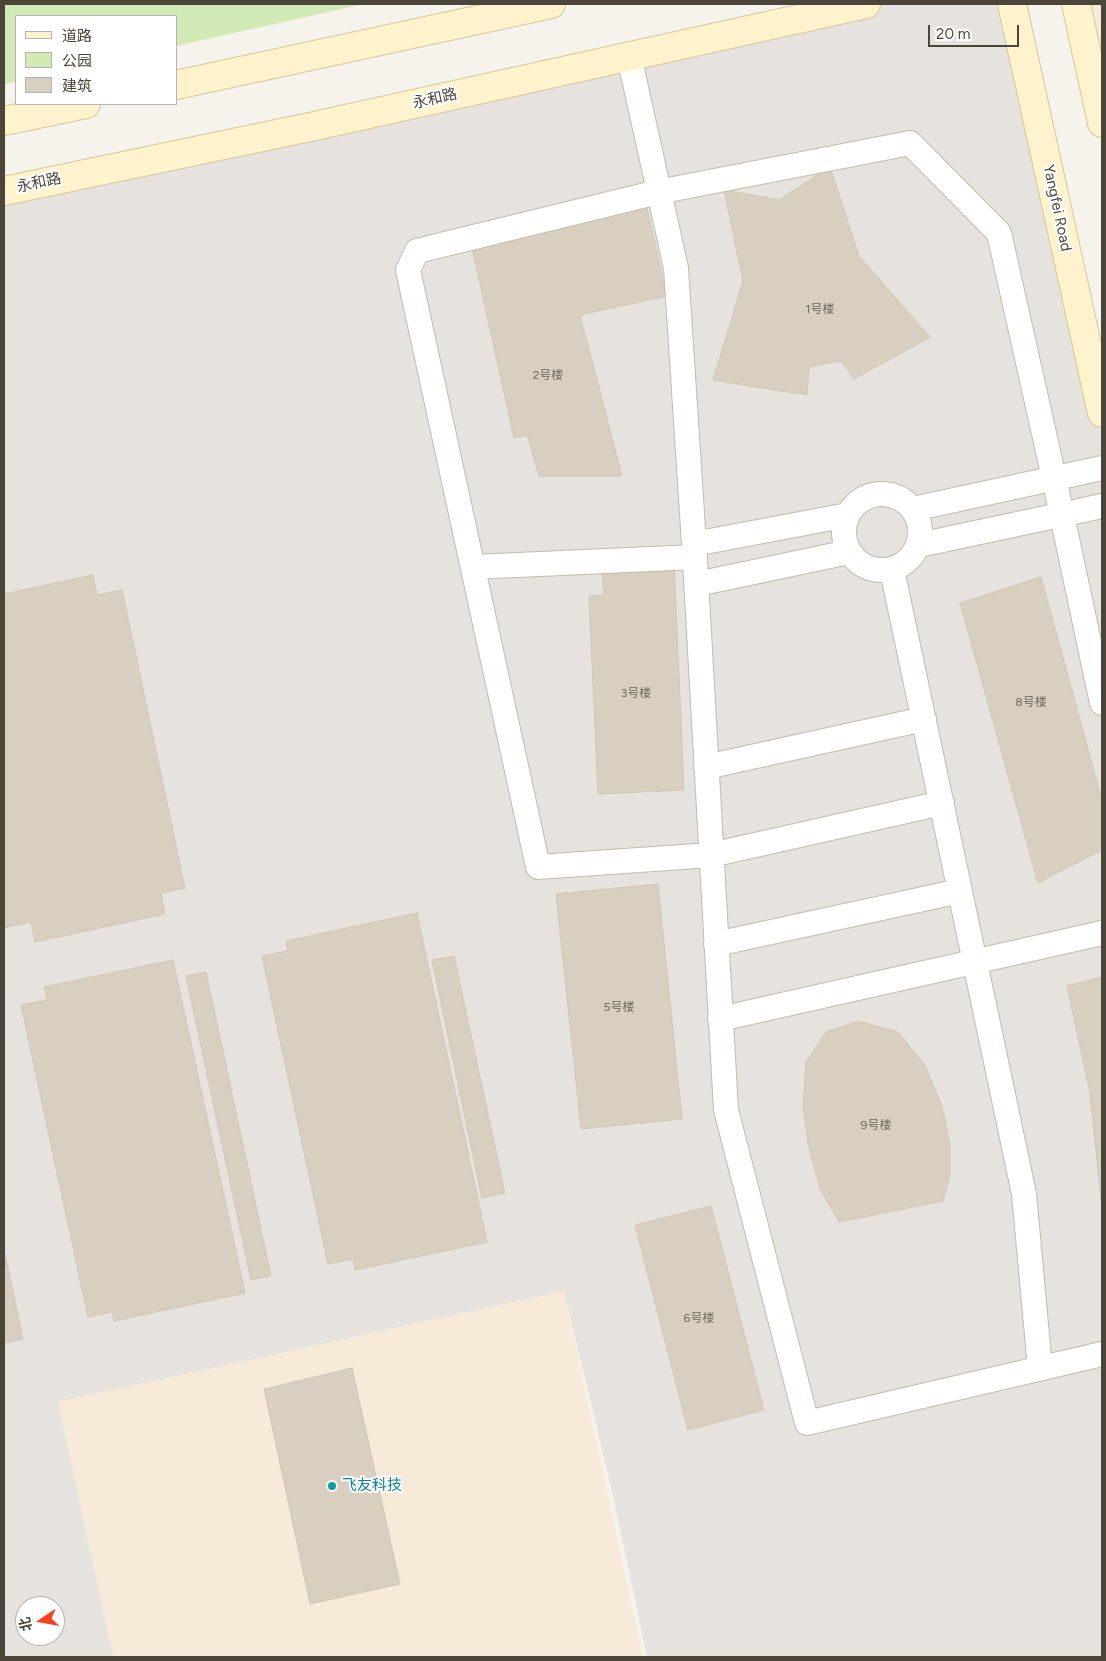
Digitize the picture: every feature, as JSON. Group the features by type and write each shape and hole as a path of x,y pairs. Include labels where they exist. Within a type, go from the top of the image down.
{"main road":[{"path":"178,84 551,4"},
{"name":"永和路","path":"4,190 310,127 866,4"},
{"name":"Yangfei Road","path":"1012,4 1102,413"},
{"path":"1076,4 1102,123"},
{"path":"4,121 81,105"}],"street":[{"path":"629,56 676,268 695,550 710,855 726,1110 807,1423 1102,1354"},
{"path":"942,803 710,855 538,867 408,270 417,251 658,192 910,142 998,233 1062,514 1102,703"},
{"path":"913,509 1102,468"},
{"path":"878,494 892,494 903,500 913,509 919,520 921,532 919,545 913,556 904,565 892,570 880,571 868,568 857,562 849,552 844,540 844,527 848,515 855,504 866,497 878,494"},
{"path":"919,545 1102,506"},
{"path":"473,568 695,550 848,515"},
{"path":"696,584 849,552"},
{"path":"892,570 1024,1194 1040,1368"},
{"path":"706,768 924,719"},
{"path":"716,944 960,891"},
{"path":"720,1019 1102,933"}],"shaded area":[{"path":"866,4 1012,4 1102,413 1102,1657 647,1657 611,1487 564,1291 58,1402 113,1657 4,1657 4,191"},
{"path":"1082,4 1102,4 1102,101"},
{"name":"飞友科技","path":"564,1291 643,1657 112,1657 58,1402"}],"green space":[{"path":"4,4 364,4 178,46 178,15 15,15 15,82 4,84"}],"building":[{"path":"830,167 859,256 930,337 854,379 841,361 809,367 807,395 713,380 743,281 724,190 779,200"},
{"path":"646,204 667,296 580,315 622,476 539,476 527,435 514,438 471,243"},
{"path":"674,562 684,790 598,794 589,596 604,595 602,566"},
{"path":"93,575 97,595 122,590 185,888 161,893 165,914 35,942 31,922 4,928 4,594"},
{"path":"1041,577 1102,800 1102,850 1038,883 960,603"},
{"path":"658,884 682,1119 581,1129 556,894"},
{"path":"417,913 487,1242 355,1270 353,1259 328,1264 262,956 288,951 286,941"},
{"path":"454,956 505,1193 482,1198 432,960"},
{"path":"173,960 245,1293 114,1321 112,1312 88,1317 21,1005 47,1000 44,987"},
{"path":"206,972 271,1276 251,1280 186,976"},
{"path":"1102,977 1102,1208 1090,1093 1067,986"},
{"path":"858,1021 898,1032 924,1064 942,1106 950,1145 950,1176 943,1201 839,1222 820,1189 808,1143 803,1106 806,1062 826,1032"},
{"path":"711,1206 764,1410 688,1430 635,1225"},
{"path":"4,1249 23,1339 4,1343"},
{"name":"飞友科技","path":"352,1368 400,1584 310,1604 264,1389"}],"place":[{"name":"飞友科技","path":"332,1486"}]}
